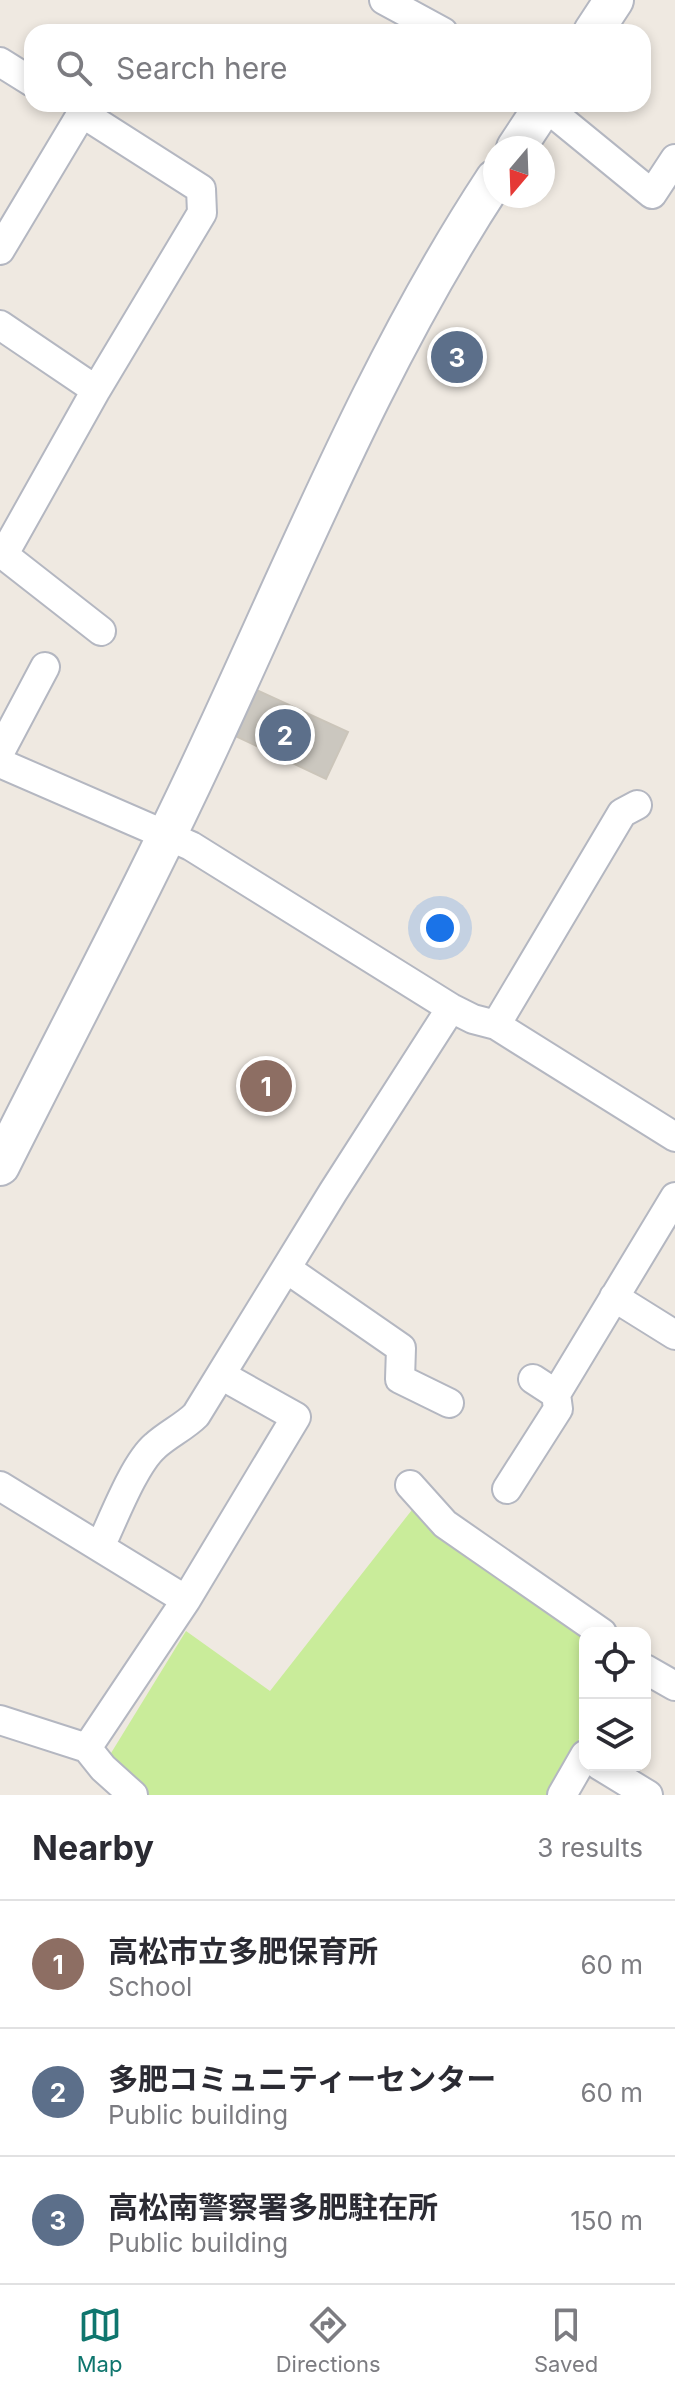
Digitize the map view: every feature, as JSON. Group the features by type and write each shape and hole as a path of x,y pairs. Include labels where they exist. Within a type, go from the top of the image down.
{"street":[{"path":"384,0 428,24"},
{"path":"598,24 614,0"},
{"path":"0,62 24,77"},
{"path":"0,250 73,112"},
{"path":"80,112 201,189 202,213 2,553 101,631"},
{"path":"524,136 539,112"},
{"path":"552,112 652,194 675,159"},
{"path":"0,1166 167,836 354,432 458,238 483,198"},
{"path":"0,325 96,390"},
{"path":"0,752 45,667"},
{"path":"0,763 191,846 451,1008 473,1019 496,1025 675,1137"},
{"path":"496,1025 622,813 637,805"},
{"path":"100,1547 144,1458 196,1415 451,1008"},
{"path":"507,1489 558,1409 545,1386 665,1235 675,1197"},
{"path":"287,1269 401,1348 400,1379 449,1403"},
{"path":"614,1297 675,1335"},
{"path":"87,1748 186,1600 296,1417 221,1375"},
{"path":"410,1485 445,1524 593,1627"},
{"path":"0,1486 186,1600"},
{"path":"651,1672 675,1686"},
{"path":"0,1720 87,1748 103,1768 133,1795"},
{"path":"562,1795 579,1766"},
{"path":"608,1771 644,1794"}],"green space":[{"path":"415,1506 579,1631 579,1739 548,1795 148,1795 108,1758 186,1631 270,1691"}],"building":[{"path":"248,686 348,732 326,779 227,732"}],"place":[{"name":"高松南警察署多肥駐在所","path":"457,357"},
{"name":"多肥コミュニティーセンター","path":"285,735"},
{"name":"高松市立多肥保育所","path":"266,1086"}]}
